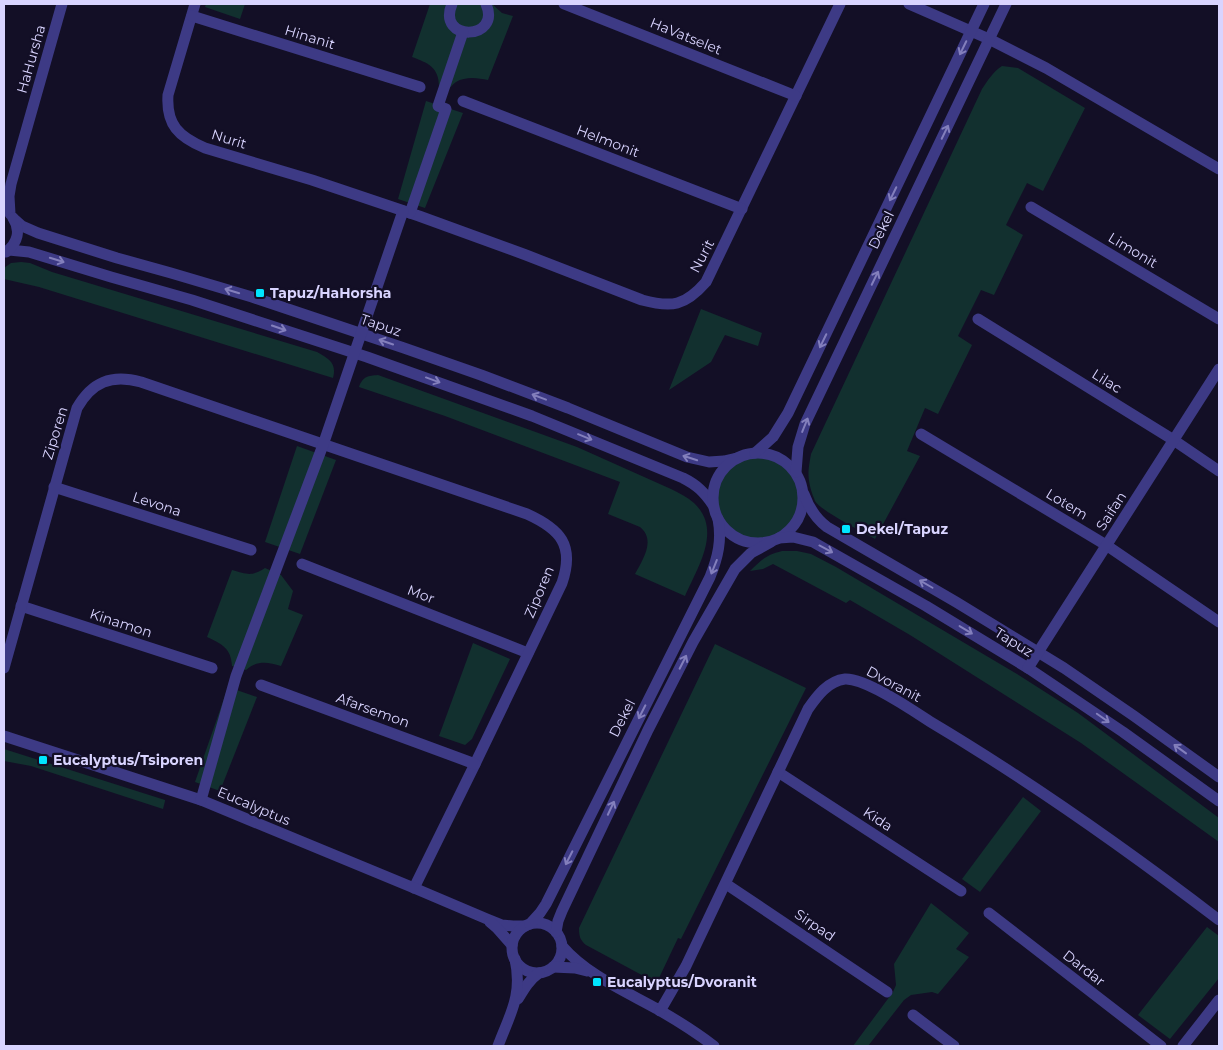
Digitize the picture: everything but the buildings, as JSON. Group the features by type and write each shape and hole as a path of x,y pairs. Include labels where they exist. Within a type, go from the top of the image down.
{"street":[{"name":"HaHursha","path":"6,252 15,243 18,235 17,226 9,214 9,196 12,180 62,4"},
{"name":"Nurit","path":"195,4 171,85 168,105 172,123 184,137 193,143 407,212 642,300 665,305 676,304 686,300 706,282 840,4"},
{"path":"452,4 450,11 452,22 456,28 463,32 478,31 484,26 488,15 486,4"},
{"name":"HaVatselet","path":"564,4 796,96"},
{"path":"909,4 971,31 1046,68 1219,169"},
{"name":"Dekel","path":"754,453 774,435 788,413 984,4"},
{"name":"Dekel","path":"796,472 798,447 805,424 1006,4"},
{"name":"Hinanit","path":"192,16 420,87"},
{"path":"200,800 236,676 323,445 361,334 446,109 438,106 463,32"},
{"name":"Helmonit","path":"463,100 742,209"},
{"name":"HaHursha","path":"4,194 12,180"},
{"name":"Limonit","path":"1031,207 1219,319"},
{"name":"Tapuz","path":"9,214 22,226 38,233 225,289 361,334 540,397 687,457 709,462 738,458"},
{"path":"6,252 28,252 192,300 355,353 525,413 589,438 693,483 705,493 713,504 723,527 729,533 745,542 753,543 775,540 787,534 799,520 804,494 796,472 787,463 780,458 763,453 754,453 738,458 730,463 718,476 713,493 713,504"},
{"name":"Lilac","path":"978,319 1174,440 1219,471"},
{"name":"Saifan","path":"1028,668 1219,370"},
{"name":"Ziporen","path":"4,668 77,408 89,391 107,381 118,378 141,382 527,514 541,521 552,528 565,545 567,564 562,583 414,888"},
{"name":"Lotem","path":"922,434 1107,545 1219,622"},
{"name":"Levona","path":"54,487 251,550"},
{"name":"Tapuz","path":"804,494 814,515 827,527 1038,652 1127,711 1219,777"},
{"name":"Dekel","path":"528,925 546,904 710,577 719,548 718,519"},
{"name":"Tapuz","path":"775,540 793,537 823,547 926,606 1028,668 1123,732 1219,801"},
{"name":"Dekel","path":"556,932 562,911 648,730 693,642 736,569 751,553 775,540"},
{"name":"Mor","path":"302,564 528,653"},
{"name":"Kinamon","path":"21,606 212,668"},
{"name":"Dvoranit","path":"660,1011 686,966 808,709 828,686 845,680 856,680 867,684 916,712 1015,774 1120,847 1219,920"},
{"name":"Afarsemon","path":"261,685 475,764"},
{"name":"Eucalyptus","path":"4,736 200,800 502,925 528,925"},
{"name":"Kida","path":"778,772 962,891"},
{"name":"Sirpad","path":"726,884 887,992"},
{"name":"Dardar","path":"989,913 1161,1046"},
{"name":"Eucalyptus","path":"487,919 512,945"},
{"path":"498,1046 514,1004 517,997 518,973 512,945 515,936 528,925 544,924 553,928 559,936 562,946 561,955 552,967 533,977 514,1004"},
{"path":"562,946 578,962 596,974 660,1011 714,1046"},
{"path":"515,959 525,970 539,973"},
{"path":"552,967 575,968 596,974"},
{"path":"1183,1046 1219,1000"},
{"path":"913,1015 954,1046"}],"green space":[{"path":"206,4 245,4 240,19 205,7"},
{"path":"430,4 492,4 502,13 513,16 488,80 468,78 456,82 447,90 439,87 437,75 432,67 412,57"},
{"path":"1002,66 1018,68 1085,108 1043,191 1027,183 1006,225 1023,235 994,295 981,290 958,336 972,345 938,414 925,408 907,451 920,456 875,539 833,516 815,501 809,478 811,454 982,89 993,74"},
{"path":"426,101 463,113 425,208 398,199"},
{"path":"11,263 30,263 52,272 317,352 333,365 333,378 39,287 4,279 4,268"},
{"path":"701,309 762,333 758,346 725,335 711,362 669,390"},
{"path":"378,375 577,447 689,499 702,514 707,525 707,537 701,561 685,596 635,574 648,544 645,532 640,527 608,514 620,482 445,416 359,387 366,377"},
{"path":"297,446 336,460 300,554 265,542"},
{"path":"758,456 774,459 788,468 797,482 800,498 797,514 788,528 774,537 758,540 742,537 728,528 719,514 716,498 719,482 728,468 742,459"},
{"path":"782,551 797,551 811,554 836,567 1017,674 1078,713 1219,818 1219,842 1081,743 910,635 850,600 846,603 773,564 763,569 750,571 764,558"},
{"path":"265,568 281,575 293,591 288,609 303,615 281,666 258,663 246,670 232,666 230,655 225,647 207,637 232,570 249,574 256,573"},
{"path":"473,643 510,659 472,739 465,745 439,736"},
{"path":"715,644 806,688 681,939 678,938 656,981 586,945 580,938 579,928"},
{"path":"228,687 257,697 220,791 195,782"},
{"path":"4,749 165,800 163,809 31,766 4,761"},
{"path":"1023,797 1041,811 980,892 962,879"},
{"path":"931,903 969,933 956,949 969,957 938,994 932,992 911,995 904,1000 868,1046 853,1046 893,992 896,985 894,964"},
{"path":"1207,927 1219,936 1219,978 1170,1039 1138,1015"}],"place":[{"name":"Tapuz/HaHorsha","path":"260,293"},
{"name":"Dekel/Tapuz","path":"846,529"},
{"name":"Eucalyptus/Tsiporen","path":"43,760"},
{"name":"Eucalyptus/Dvoranit","path":"597,982"}]}
